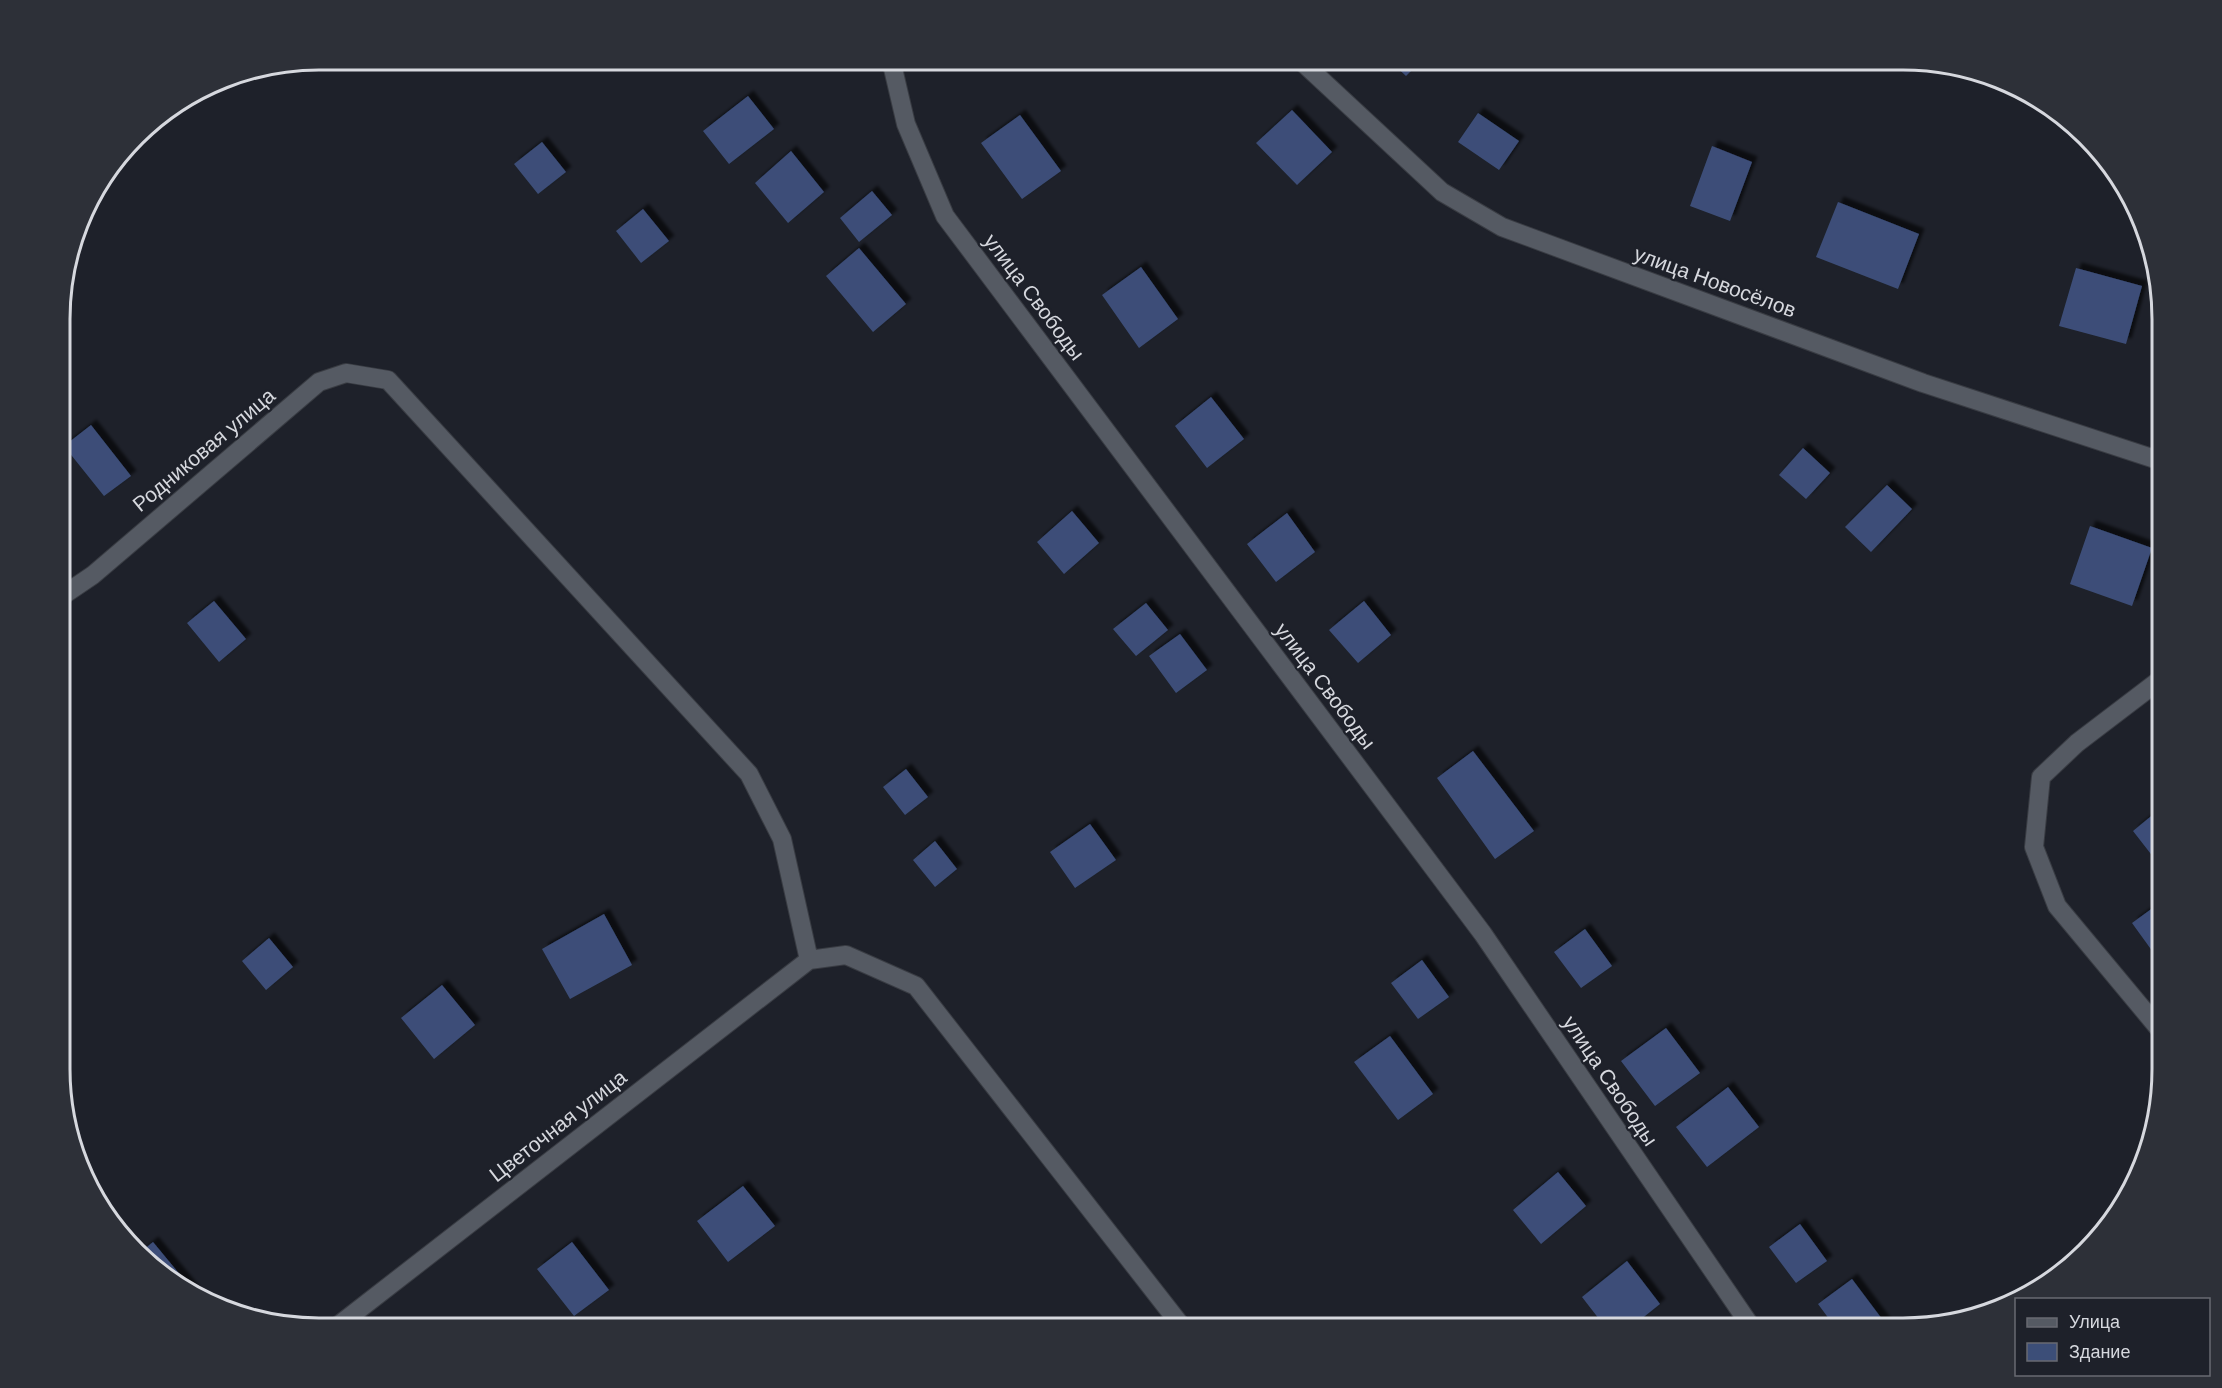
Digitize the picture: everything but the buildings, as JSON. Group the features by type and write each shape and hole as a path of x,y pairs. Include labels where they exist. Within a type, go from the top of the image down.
{"street":[{"name":"улица Свободы","path":"893,70 906,124 945,216 1483,934 1745,1318"},
{"name":"улица Новосёлов","path":"1311,70 1442,192 1502,227 1923,383 2152,458"},
{"name":"Родниковая улица","path":"70,591 93,575 319,382 345,373 388,380 749,774 782,839 809,960"},
{"path":"2152,687 2077,743 2041,777 2034,847 2058,906 2152,1019"},
{"path":"809,960 846,955 916,986 1176,1318"},
{"name":"Цветочная улица","path":"348,1318 809,960"}]}
